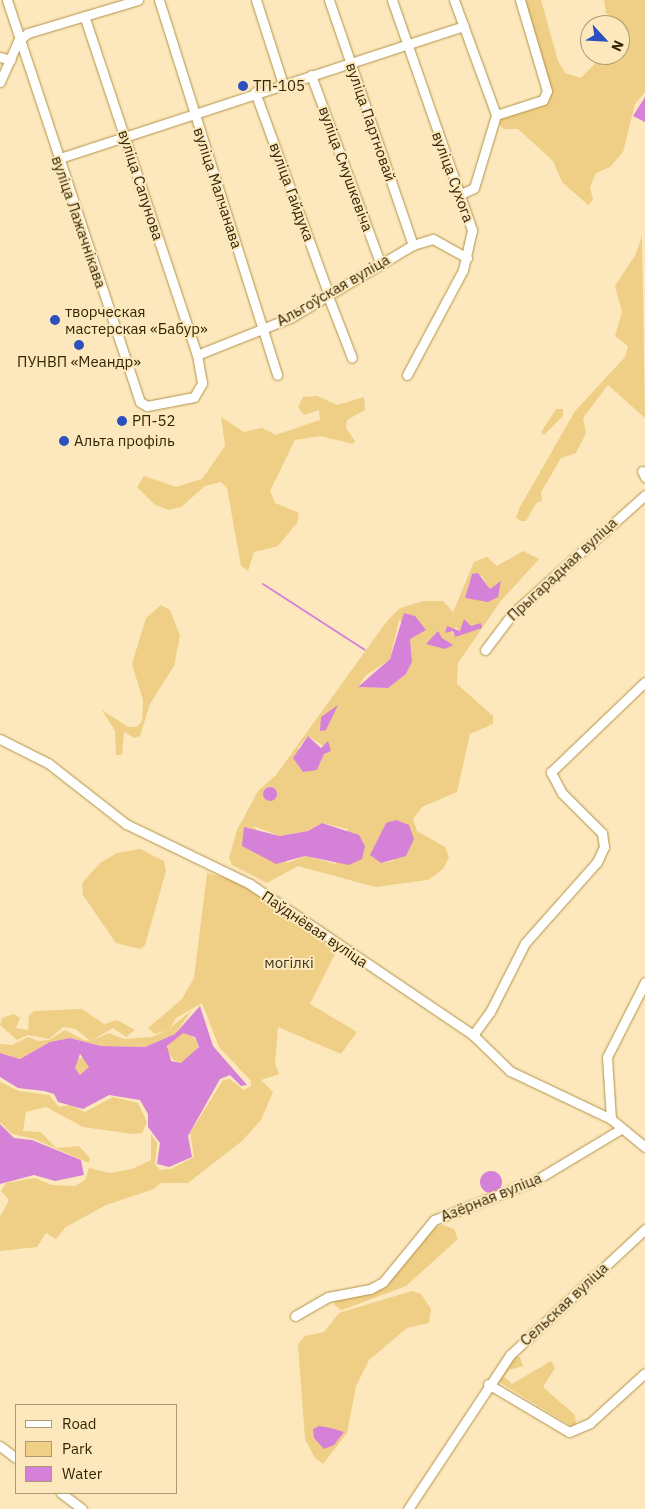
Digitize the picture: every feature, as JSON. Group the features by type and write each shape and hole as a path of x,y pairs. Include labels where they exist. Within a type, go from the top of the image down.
{"street":[{"name":"вуліца Лажачнікава","path":"7,0 18,41 57,160 140,402"},
{"path":"0,82 18,41 84,16 138,0"},
{"name":"вуліца Малчанава","path":"159,0 260,331 277,375"},
{"path":"256,0 283,84"},
{"name":"вуліца Партновай","path":"329,0 413,245"},
{"name":"вуліца Сухога","path":"392,0 472,230 467,258 407,375"},
{"path":"454,0 496,114 474,188 461,194"},
{"path":"496,114 543,100 545,81 520,0"},
{"name":"вуліца Сапунова","path":"84,16 197,355 202,384 198,394 147,406 140,402"},
{"path":"57,160 125,138 193,112 464,26"},
{"path":"0,57 11,60"},
{"name":"вуліца Смушкевіча","path":"311,75 380,263"},
{"name":"вуліца Гайдука","path":"255,92 352,358"},
{"name":"Альгоўская вуліца","path":"197,355 260,331 413,245 432,239 467,258"},
{"name":"Прыгарадная вуліца","path":"485,650 513,613 645,495"},
{"path":"473,1035 490,1012 525,943 597,862 604,847 602,833 562,793 552,772 645,682"},
{"name":"Паўднёвая вуліца","path":"0,739 48,763 150,837 250,884 473,1035 510,1071 610,1119 645,1147"},
{"path":"610,1119 607,1057 645,982"},
{"name":"Азёрная вуліца","path":"295,1316 328,1297 370,1289 396,1269 410,1246 434,1220 536,1180 621,1129"},
{"name":"Сельская вуліца","path":"408,1509 488,1384 510,1355 645,1229"},
{"path":"488,1384 569,1432 590,1423 645,1373"},
{"path":"0,1446 15,1457"},
{"path":"63,1494 82,1509"}],"green space":[{"path":"523,0 541,0 558,61 565,73 581,78 593,65 630,65 630,15 608,15 606,13 604,0 645,0 645,92 635,104 623,152 610,167 596,173 590,187 593,200 588,205 562,182 553,161 518,129 504,129 498,123 500,116 546,101 552,92"},
{"path":"642,235 645,418 608,385 583,418 586,433 576,453 561,458 541,492 542,501 536,503 526,521 521,521 516,518 520,507 575,411 625,357 628,346 615,336 622,312 615,286 636,254"},
{"path":"317,396 337,405 364,397 365,410 347,420 346,428 355,441 353,444 320,436 295,440 270,491 275,503 299,513 297,523 278,546 254,552 248,571 241,566 227,488 221,482 205,486 181,507 168,510 154,504 137,487 144,476 176,487 202,479 225,446 221,417 244,432 262,428 276,435 320,420 319,410 304,415 298,407 303,397"},
{"path":"556,409 563,409 563,416 544,435 541,432"},
{"path":"523,551 539,559 500,602 458,663 457,684 493,716 493,724 470,734 457,792 422,807 413,819 417,831 445,847 449,857 443,869 428,880 375,887 298,866 267,883 232,865 229,858 237,830 258,791 276,775 387,621 400,608 423,601 443,601 453,612 474,562 487,557 497,566","holes":["472,574 482,576 490,589 465,598","399,620 418,633 410,639 412,662 406,674 388,688 358,687 365,676 390,659","466,621 471,627 481,624 481,628 454,636 451,631 456,627 460,631","308,736 331,751 324,754 317,770 312,769 298,748","322,823 348,829 336,864 305,856 287,863 253,826 280,836 308,831","386,823 394,861 381,863 371,855"]},
{"path":"161,605 170,610 180,636 174,666 150,704 140,736 134,738 124,732 122,755 116,755 115,731 102,710 128,727 137,727 142,721 143,700 132,664 146,618"},
{"path":"140,849 164,861 166,871 145,945 140,949 116,943 83,895 82,883 100,863 117,853"},
{"name":"могілкі","path":"207,873 235,880 337,950 310,1004 357,1032 341,1054 278,1027 275,1063 279,1074 261,1080 273,1092 261,1120 242,1141 188,1183 161,1183 154,1189 106,1205 66,1227 56,1239 46,1233 37,1247 0,1251 0,1217 9,1200 1,1191 6,1183 35,1178 52,1185 75,1186 85,1180 89,1168 110,1173 132,1169 151,1160 151,1134 157,1143 155,1164 160,1170 171,1169 194,1157 190,1133 223,1080 230,1079 244,1090 251,1086 251,1081 219,1047 202,1003 176,1018 170,1028 192,1010 175,1034 145,1047 101,1046 70,1038 50,1042 20,1059 0,1053 0,1044 12,1045 28,1037 39,1041 49,1040 65,1030 84,1040 90,1041 76,1029 63,1027 49,1039 28,1035 17,1040 0,1025 2,1018 14,1014 20,1018 16,1028 28,1030 29,1015 34,1011 82,1009 104,1024 117,1020 135,1030 126,1037 113,1028 91,1041 109,1033 124,1039 152,1037 168,1030 155,1034 148,1028 182,999 194,978"},
{"path":"183,1033 189,1034 197,1042 197,1054 189,1062 183,1063 177,1062 169,1054 168,1048 169,1042 177,1034"},
{"path":"81,1058 87,1060 89,1066 87,1072 81,1074 75,1072 73,1066 75,1060"},
{"path":"0,1082 19,1091 49,1095 59,1107 70,1105 85,1112 113,1097 138,1103 147,1122 142,1133 133,1134 83,1127 46,1107 26,1112 23,1131 41,1132 56,1148 79,1146 90,1158 89,1163 34,1139 12,1134 0,1122"},
{"path":"443,1225 454,1229 458,1239 406,1286 342,1310 334,1305 335,1298 391,1279 430,1229"},
{"path":"412,1291 421,1294 431,1309 429,1323 407,1328 369,1360 356,1386 347,1433 323,1464 315,1458 305,1439 298,1344 305,1336 324,1332 339,1313"},
{"path":"514,1356 520,1357 523,1366 509,1370 504,1377 512,1384 551,1361 555,1368 543,1387 575,1415 576,1425 571,1426 499,1382 498,1374"}],"water":[{"path":"645,97 645,122 633,116"},
{"path":"478,573 490,589 501,581 498,597 488,602 465,598 472,574"},
{"path":"404,613 415,616 426,630 410,639 412,662 406,674 388,688 358,687 390,659"},
{"path":"464,619 471,626 481,623 482,628 455,637 453,631 445,633 447,626 460,631"},
{"path":"438,631 442,638 453,645 445,649 426,644"},
{"path":"338,705 326,730 320,731 321,717"},
{"path":"308,736 321,748 328,741 331,751 324,754 317,770 303,772 293,758"},
{"path":"267,787 273,787 277,794 273,801 267,801 263,797 263,791"},
{"path":"396,820 409,825 414,839 406,856 381,863 370,855 386,823"},
{"path":"322,823 359,835 365,846 362,859 349,865 305,856 276,864 242,846 244,827 280,836 308,831"},
{"path":"200,1006 213,1046 247,1085 241,1086 230,1075 220,1079 188,1136 192,1157 169,1167 157,1164 160,1143 148,1127 148,1114 140,1100 109,1095 83,1109 58,1102 54,1094 18,1088 0,1077 0,1053 20,1059 50,1042 70,1038 101,1046 145,1047 175,1034","holes":["183,1033 195,1037 199,1047 181,1063 171,1061 167,1046","80,1054 89,1067 80,1075 75,1068"]},
{"path":"0,1124 14,1138 32,1140 81,1160 84,1175 55,1181 34,1175 0,1184"},
{"path":"491,1171 499,1174 502,1182 499,1190 491,1193 483,1190 480,1182 483,1174"},
{"path":"319,1426 344,1432 334,1445 324,1449 314,1438 313,1429"}],"waterway":[{"path":"263,584 365,650"}],"place":[{"name":"ТП-105","path":"243,86"},
{"name":"творческая мастерская «Бабур»","path":"55,320"},
{"name":"ПУНВП «Меандр»","path":"79,345"},
{"name":"РП-52","path":"122,421"},
{"name":"Альта профіль","path":"64,441"}]}
